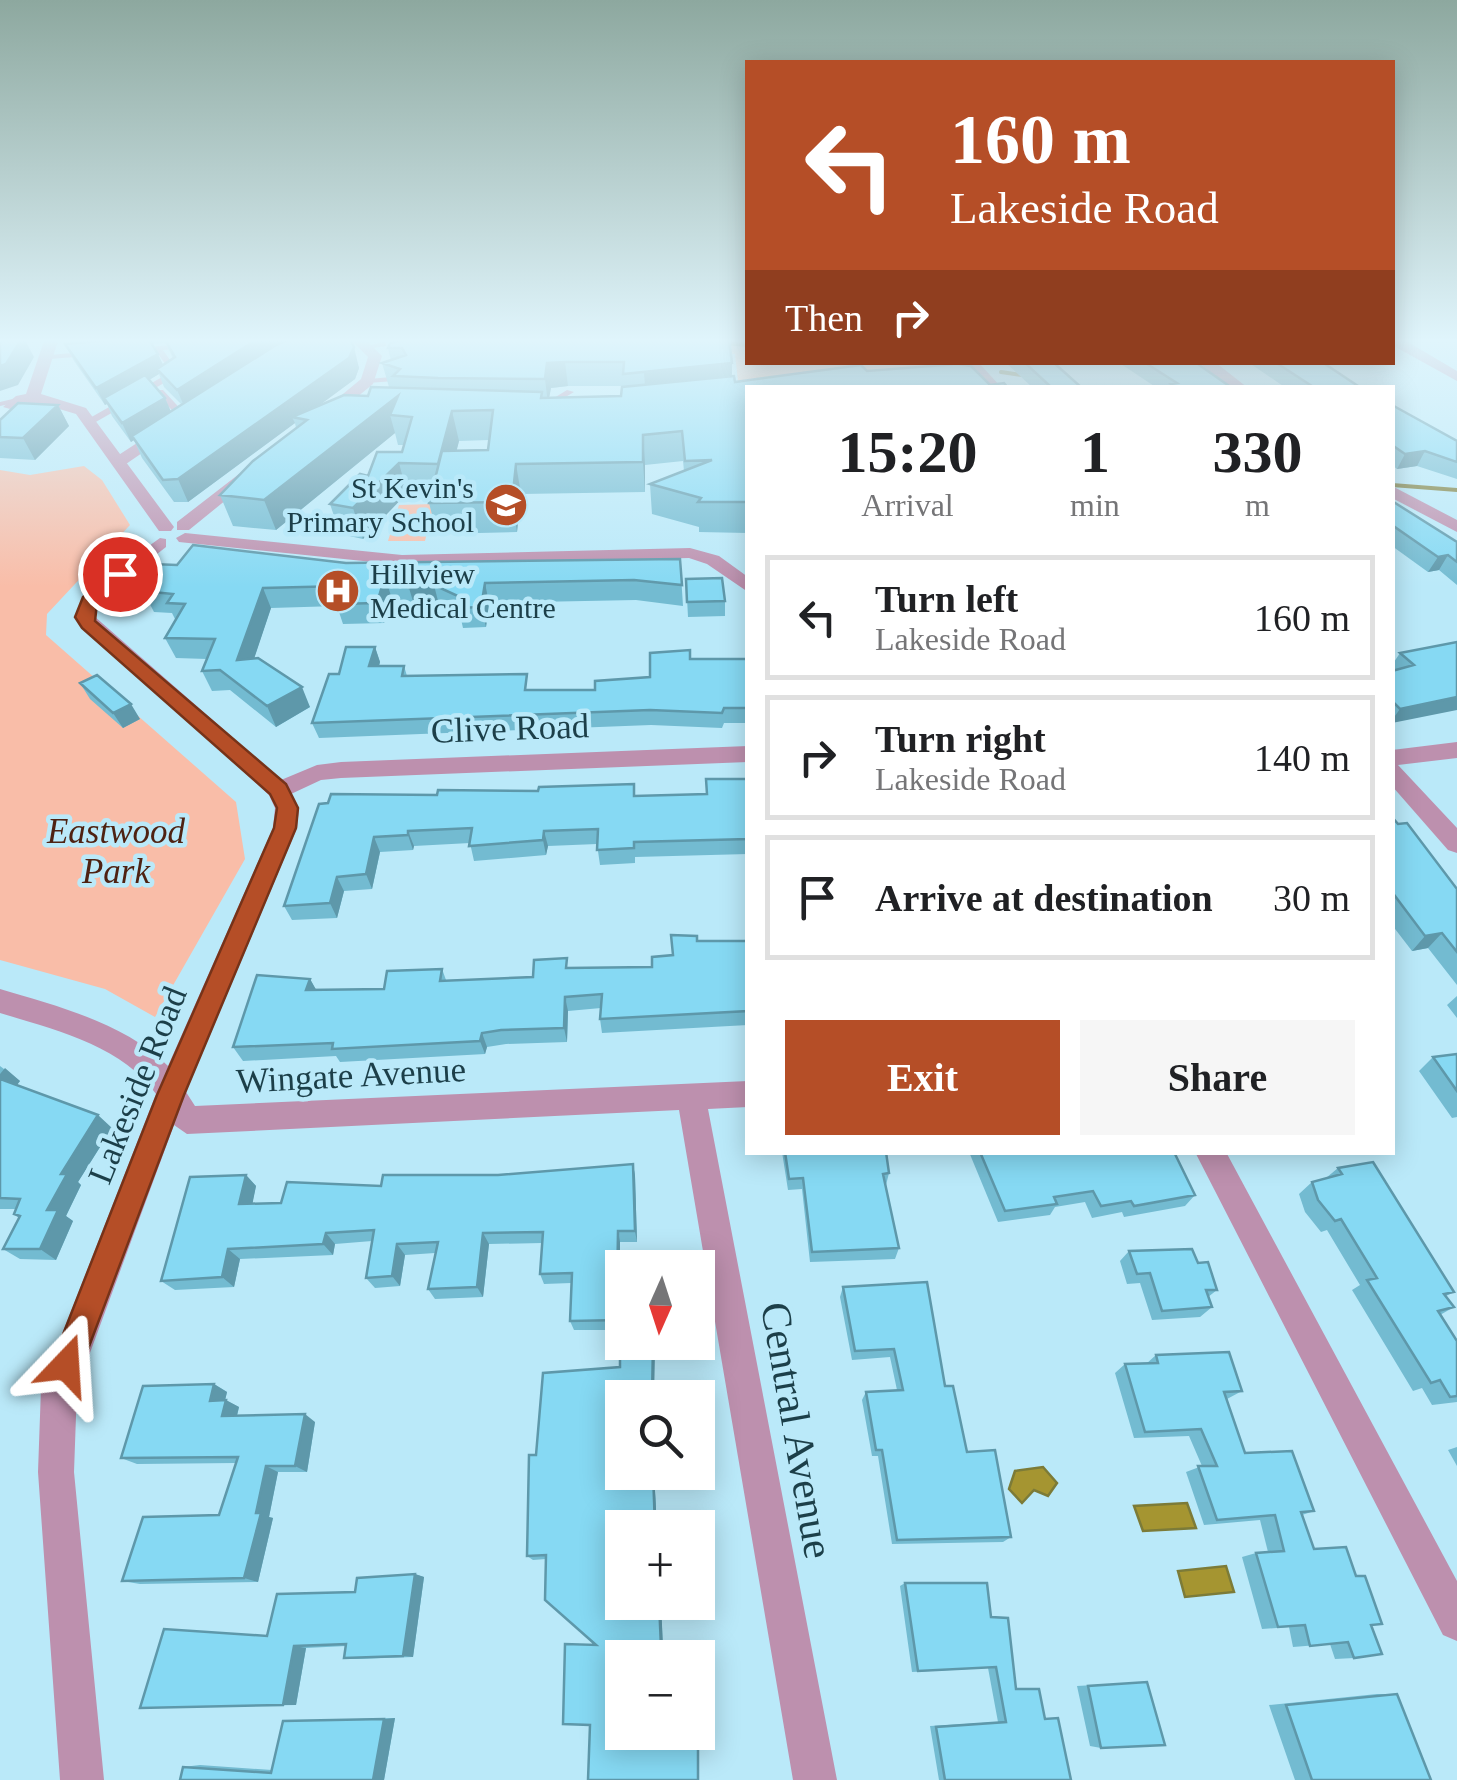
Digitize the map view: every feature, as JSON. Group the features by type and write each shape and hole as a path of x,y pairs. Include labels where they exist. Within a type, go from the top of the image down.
{"street":[{"path":"90,421 173,534 384,560 690,552 713,560 745,584"},
{"path":"120,460 179,421"},
{"path":"312,426 318,421"},
{"path":"256,469 97,592 84,617 278,790"},
{"path":"1395,493 1457,527"},
{"path":"1395,758 1457,750"},
{"name":"Clive Road","path":"278,790 317,773 341,770 745,754"},
{"path":"1395,773 1457,844"},
{"name":"Lakeside Road","path":"82,1780 55,1453 59,1388 170,1095 285,828 287,808 278,790"},
{"name":"Wingate Avenue","path":"0,1001 88,1030 156,1071 188,1120 745,1094"},
{"name":"Central Avenue","path":"692,1097 815,1780"},
{"path":"1212,1155 1457,1621"}],"green space":[{"name":"Eastwood Park","path":"84,466 102,480 130,525 47,614 46,635 236,802 245,859 155,1017 105,989 0,960 0,470 30,475"},
{"path":"434,504 425,541 388,541 399,505"}],"shaded area":[{"path":"1043,1467 1057,1483 1048,1496 1034,1490 1022,1503 1009,1489 1015,1471"},
{"path":"1187,1503 1196,1528 1143,1531 1134,1506"},
{"path":"1226,1566 1234,1592 1185,1597 1178,1571"}],"building":[{"path":"0,421 41,421 23,438 0,437"},
{"path":"156,421 260,421 178,479 163,480 132,436"},
{"path":"306,421 366,421 264,500 220,495 253,461"},
{"path":"411,421 449,421 438,464 399,463 353,508 330,504 360,474 368,476 377,452 402,452"},
{"path":"492,421 745,421 745,502 698,502 701,498 650,484 712,460 685,461 682,431 643,435 643,462 516,464 512,502 429,503 442,451 488,450"},
{"path":"1395,421 1421,421 1457,441 1457,462 1425,451 1405,454 1395,447"},
{"path":"1395,503 1457,542 1457,562 1448,555 1438,557 1395,527"},
{"path":"193,545 346,563 680,559 682,585 634,580 485,583 481,607 458,608 460,597 434,585 409,588 385,576 377,603 336,604 342,586 263,588 237,660 258,658 302,687 267,706 220,670 202,671 215,639 165,638 185,604 167,603 173,594 143,591 139,579 152,564 177,565"},
{"path":"722,578 725,601 687,602 686,579"},
{"path":"1457,642 1457,697 1400,709 1395,704 1395,670 1414,665 1400,653"},
{"path":"346,647 375,647 369,666 404,666 402,676 527,674 525,690 595,690 595,681 650,677 650,653 690,650 690,659 745,659 745,708 724,708 722,713 650,710 312,723 329,674 339,674"},
{"path":"97,675 131,704 113,713 80,683"},
{"path":"706,779 745,779 745,839 634,842 634,848 597,850 598,829 544,831 543,840 469,846 472,828 408,831 408,835 374,837 366,874 337,877 330,903 284,906 319,804 328,803 331,794 437,795 438,790 538,791 539,787 634,784 634,796 707,794"},
{"path":"1395,820 1407,823 1457,889 1457,952 1442,933 1425,936 1395,896"},
{"path":"671,935 697,936 697,941 745,941 745,1011 600,1019 602,994 565,997 564,1028 501,1030 482,1033 480,1041 332,1049 333,1043 233,1047 257,975 310,979 306,990 384,989 387,971 442,969 440,981 533,977 534,960 567,958 566,968 652,967 652,957 673,955"},
{"path":"1457,1054 1457,1091 1433,1057"},
{"path":"0,1079 98,1115 61,1174 67,1174 47,1210 58,1210 40,1249 3,1249 20,1216 14,1214 20,1199 0,1198"},
{"path":"785,1155 886,1155 889,1173 883,1174 899,1248 812,1252 803,1178 789,1179"},
{"path":"981,1155 1175,1155 1195,1195 1134,1206 1131,1201 1101,1206 1093,1191 1054,1197 1057,1204 1005,1211"},
{"path":"1373,1162 1454,1292 1444,1294 1454,1307 1438,1311 1457,1341 1457,1396 1450,1397 1440,1380 1431,1383 1367,1280 1377,1278 1341,1219 1335,1221 1318,1200 1312,1182 1342,1174 1338,1168"},
{"path":"633,1164 635,1231 618,1231 618,1250 605,1250 605,1320 570,1321 572,1273 540,1274 543,1232 483,1233 477,1287 428,1289 438,1242 397,1244 392,1276 366,1278 374,1230 326,1233 323,1244 228,1249 222,1277 161,1281 190,1177 246,1175 239,1204 281,1203 287,1182 381,1186 383,1175 498,1175"},
{"path":"1192,1249 1198,1263 1208,1262 1217,1290 1206,1290 1212,1307 1162,1311 1150,1273 1137,1274 1129,1251"},
{"path":"927,1282 945,1386 953,1386 967,1452 995,1450 1011,1537 897,1540 882,1450 876,1450 866,1392 903,1390 894,1349 855,1351 843,1287"},
{"path":"1229,1352 1242,1391 1224,1392 1245,1453 1292,1451 1314,1511 1301,1512 1314,1549 1346,1547 1356,1576 1365,1576 1382,1624 1371,1625 1382,1654 1354,1658 1348,1642 1310,1646 1305,1625 1278,1627 1256,1553 1284,1551 1275,1515 1217,1520 1198,1466 1217,1466 1201,1429 1145,1432 1125,1364 1158,1363 1156,1355"},
{"path":"620,1360 653,1360 652,1380 605,1380 605,1490 654,1490 654,1510 605,1510 605,1620 660,1620 661,1640 605,1640 605,1750 698,1750 698,1780 588,1780 590,1725 563,1724 565,1644 596,1645 545,1600 546,1555 527,1556 529,1455 536,1455 543,1373 620,1367"},
{"path":"214,1384 210,1401 226,1400 222,1416 305,1414 295,1466 266,1466 256,1513 261,1513 244,1578 122,1581 143,1517 219,1515 238,1457 121,1458 143,1386"},
{"path":"415,1574 403,1656 344,1658 346,1644 294,1646 283,1705 140,1708 164,1629 267,1636 277,1594 355,1592 357,1578"},
{"path":"905,1583 987,1583 991,1617 1008,1618 1016,1689 1039,1689 1045,1719 1058,1718 1071,1780 945,1780 936,1727 1006,1722 996,1667 918,1671"},
{"path":"1147,1682 1165,1745 1101,1748 1088,1686"},
{"path":"1397,1694 1431,1780 1312,1780 1286,1705"},
{"path":"384,1719 373,1780 180,1780 183,1767 271,1773 283,1721"}],"waterway":[{"path":"1395,485 1457,490"}],"place":[{"name":"St Kevin's Primary School","path":"506,505"},
{"name":"Hillview Medical Centre","path":"338,591"}],"route":[{"path":"66,1365 170,1095 285,828 287,808 278,790 88,624 84,617 89,601 120,574"}]}
